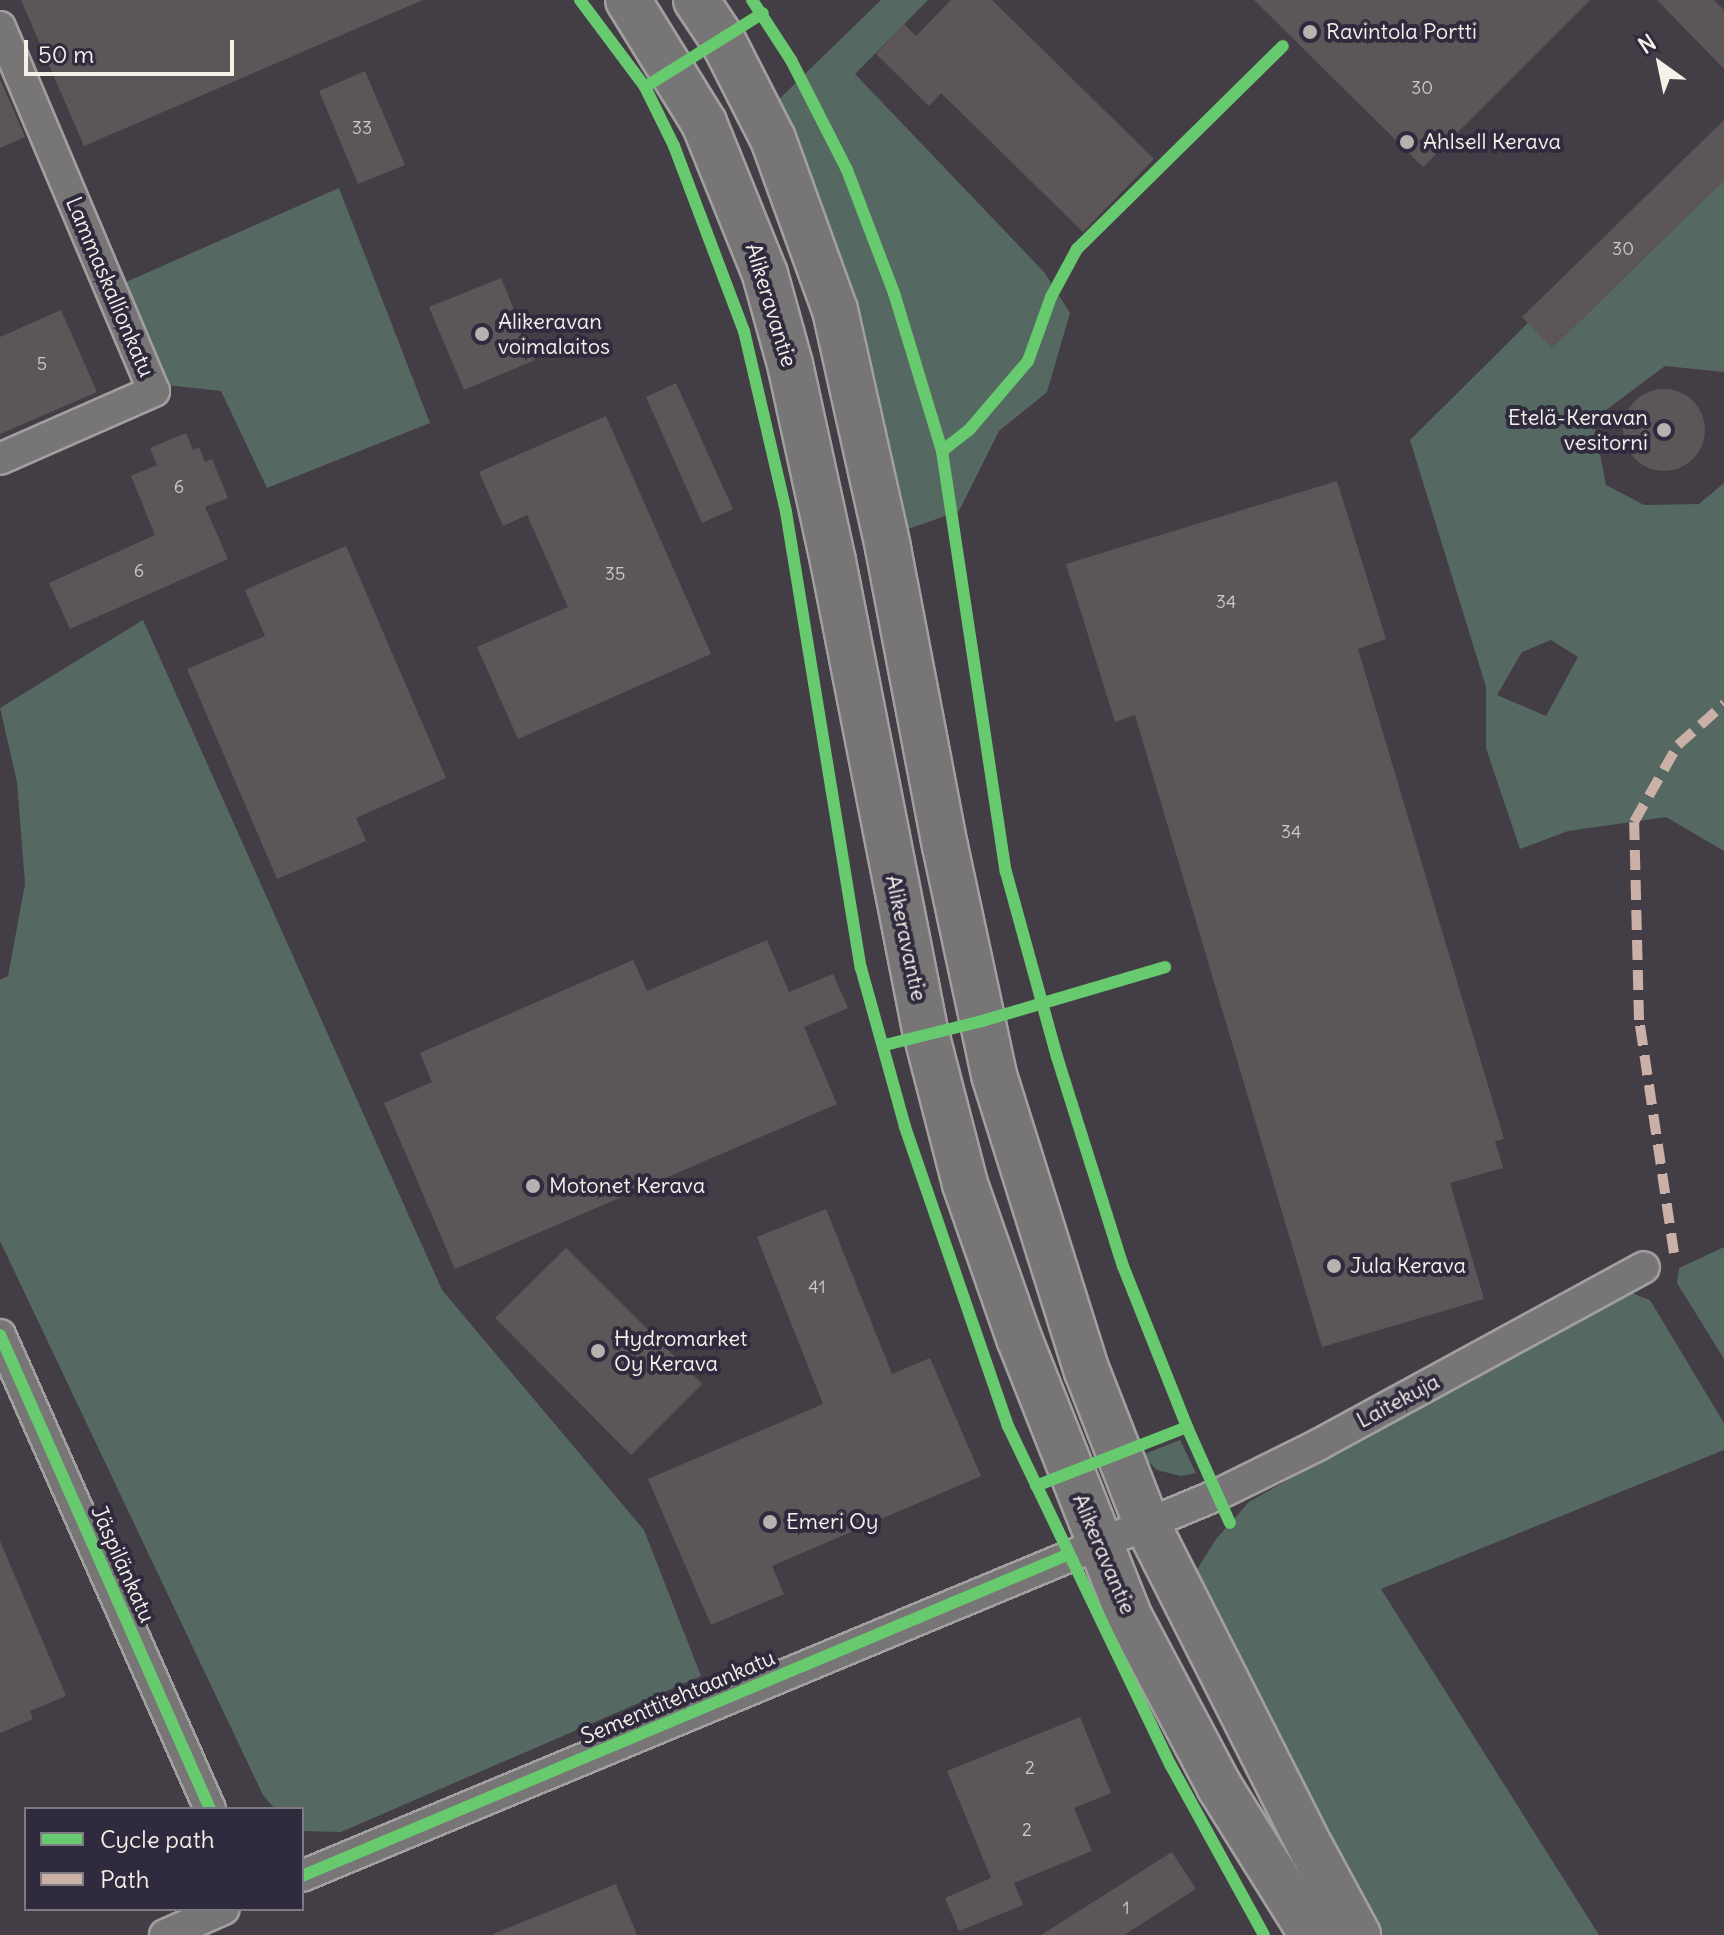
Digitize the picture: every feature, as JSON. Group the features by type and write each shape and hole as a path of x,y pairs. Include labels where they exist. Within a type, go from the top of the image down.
{"street":[{"name":"Alikeravantie","path":"628,0 704,123 765,274 790,364 833,561 888,858 941,1093 975,1212 1128,1614 1219,1786 1312,1935"},
{"path":"696,0 722,39 773,139 835,310 888,548 945,846 994,1075 1087,1371 1146,1522 1304,1836 1358,1935"},
{"name":"Lammaskallionkatu","path":"0,27 154,391 0,459"},
{"name":"Laitekuja","path":"1146,1522 1217,1495 1318,1445 1644,1267"},
{"name":"Jäspilänkatu","path":"0,1335 209,1807"},
{"name":"Sementtitehtaankatu","path":"304,1875 1146,1522"},
{"path":"165,1935 219,1911"}],"green space":[{"path":"881,0 928,0 855,74 1044,272 1070,313 1047,392 999,431 959,511 900,532 772,106"},
{"path":"1724,180 1724,372 1665,366 1598,416 1595,428 1606,485 1644,505 1699,504 1724,483 1724,851 1666,817 1568,831 1520,849 1486,748 1486,687 1410,440 1528,323 1553,347","holes":["1551,640 1578,657 1546,716 1497,695 1522,652"]},
{"path":"339,188 430,423 267,488 221,391 167,385 126,282"},
{"path":"143,620 442,1290 644,1530 701,1676 341,1832 304,1831 304,1807 273,1807 263,1795 0,1241 0,980 8,976 25,884 17,782 0,708"},
{"path":"1724,1247 1724,1359 1677,1283 1679,1268"},
{"path":"1629,1292 1650,1300 1724,1423 1724,1450 1381,1589 1599,1935 1367,1935 1198,1607 1196,1571 1216,1539 1249,1502 1606,1298"},
{"path":"1180,1440 1196,1473 1181,1476 1157,1470 1142,1455"}],"building":[{"path":"21,0 423,0 84,146"},
{"path":"951,0 992,0 1154,159 1083,232 941,93 929,106 876,54 904,24 916,36"},
{"path":"1254,0 1590,0 1423,167"},
{"path":"1657,0 1714,0 1724,10 1724,69"},
{"path":"365,71 405,165 358,184 319,91"},
{"path":"0,79 25,137 0,148"},
{"path":"1724,120 1724,180 1552,348 1522,317"},
{"name":"Alikeravan voimalaitos","path":"501,278 535,360 464,390 429,307"},
{"path":"61,310 97,392 0,434 0,337"},
{"path":"676,383 733,509 702,523 646,397"},
{"name":"Etelä-Keravan vesitorni","path":"1664,389 1680,392 1693,401 1702,414 1705,430 1702,446 1693,459 1680,468 1664,471 1648,468 1635,459 1626,446 1623,430 1626,414 1635,401 1648,392"},
{"path":"606,416 711,654 518,739 477,647 568,607 527,515 503,526 479,472"},
{"path":"186,433 193,450 199,447 205,462 212,459 228,498 205,507 228,559 70,629 49,583 155,535 131,476 157,465 150,448"},
{"path":"1337,481 1386,639 1358,649 1504,1139 1495,1141 1503,1168 1450,1183 1484,1299 1322,1347 1135,715 1115,722 1066,564"},
{"path":"346,546 446,778 356,818 366,841 277,879 187,669 265,636 245,590"},
{"name":"Motonet Kerava","path":"767,940 789,992 833,974 848,1008 804,1027 837,1104 455,1269 384,1103 432,1082 420,1053 633,960 647,991"},
{"name":"Emeri Oy","path":"826,1209 892,1374 930,1358 981,1476 772,1566 784,1594 711,1625 648,1479 823,1404 757,1237"},
{"name":"Hydromarket Oy Kerava","path":"566,1248 702,1384 631,1455 495,1318"},
{"path":"0,1541 66,1696 30,1711 33,1719 0,1733"},
{"path":"1080,1717 1111,1793 1074,1808 1092,1851 1014,1883 1023,1905 959,1931 945,1898 991,1878 947,1771"},
{"path":"1172,1852 1196,1889 1124,1935 1041,1935"},
{"path":"616,1884 637,1935 493,1935 493,1934"}],"marked path":[{"path":"1674,1253 1639,1020 1634,822 1678,745 1724,704"}],"cycle path":[{"path":"580,0 645,87 674,146 744,331 786,512 861,968 905,1127 1008,1426 1170,1764 1264,1935"},
{"path":"752,0 791,60 847,170 894,293 942,451 1006,872 1057,1057 1123,1266 1187,1427 1036,1486"},
{"path":"645,87 763,13"},
{"path":"942,451 969,430 1028,361 1051,297 1077,249 1283,46"},
{"path":"885,1045 982,1021 1165,967"},
{"path":"0,1335 209,1807"},
{"path":"1187,1427 1230,1523"},
{"path":"304,1875 1069,1554"}],"place":[{"name":"Ravintola Portti","path":"1310,32"},
{"name":"Ahlsell Kerava","path":"1407,142"},
{"name":"Alikeravan voimalaitos","path":"482,334"},
{"name":"Etelä-Keravan vesitorni","path":"1664,430"},
{"name":"Motonet Kerava","path":"533,1186"},
{"name":"Jula Kerava","path":"1334,1266"},
{"name":"Hydromarket Oy Kerava","path":"598,1351"},
{"name":"Emeri Oy","path":"770,1522"}]}
